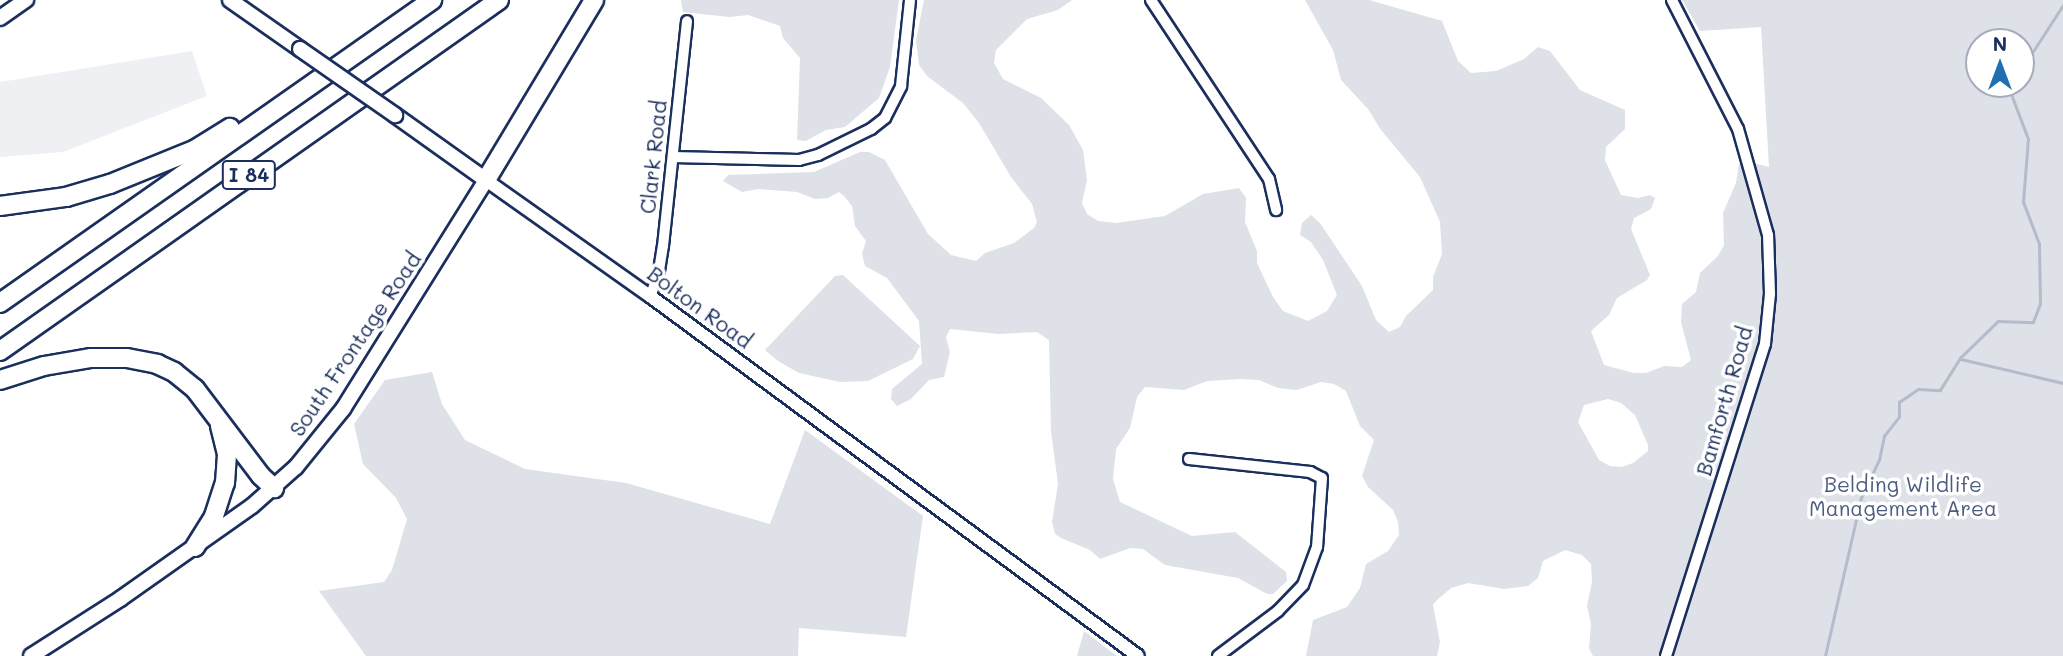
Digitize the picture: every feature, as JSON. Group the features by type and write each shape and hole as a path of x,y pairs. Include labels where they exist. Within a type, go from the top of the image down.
{"highway":[{"name":"I 84","path":"0,303 432,0"},
{"name":"I 84","path":"0,351 499,0"},
{"path":"485,180 594,0"},
{"path":"0,206 66,197 127,178 196,149 252,114 284,104"},
{"path":"0,380 78,359 138,360 158,364 180,376 202,396 220,423 274,488"},
{"path":"195,547 214,516 225,483 227,454 220,423"}],"main road":[{"path":"0,18 26,0"},
{"name":"Bolton Road","path":"230,0 485,180"},
{"name":"South Frontage Road","path":"31,656 195,547 274,488 318,443 343,409 485,180"}],"street":[{"path":"673,157 799,160 818,155 871,129 885,118 901,86 910,0"},
{"path":"1151,0 1269,178 1276,211"},
{"name":"Bamforth Road","path":"1667,656 1765,344 1770,293 1768,235 1738,130 1672,0"},
{"name":"Clark Road","path":"650,296 660,267 687,21"},
{"name":"Bolton Road","path":"485,180 650,296 1138,656"},
{"path":"1189,459 1310,472 1322,478 1318,547 1303,585 1278,611 1218,656"}],"shaded area":[{"path":"192,51 207,96 63,152 0,157 0,82"}],"green space":[{"path":"681,0 899,0 890,67 879,98 845,127 826,130 806,141 797,140 800,58 783,38 780,26 748,15 729,17 683,12"},
{"name":"Belding Wildlife Management Area","path":"924,0 1072,0 1058,10 1027,19 996,50 994,63 1003,79 1041,98 1069,125 1083,150 1087,180 1082,203 1087,214 1098,221 1116,223 1165,216 1203,194 1239,188 1246,198 1245,222 1257,251 1257,263 1273,297 1283,311 1308,321 1327,311 1337,295 1323,260 1311,242 1300,235 1302,223 1311,215 1320,223 1362,286 1376,320 1389,332 1400,327 1406,316 1433,290 1433,277 1442,254 1440,222 1420,177 1381,130 1368,109 1341,80 1333,50 1305,0 1369,0 1442,21 1458,61 1471,73 1496,71 1524,59 1538,47 1550,51 1580,90 1625,110 1625,129 1606,147 1605,160 1621,195 1638,198 1650,195 1655,198 1651,209 1634,218 1631,229 1650,275 1647,280 1617,298 1609,315 1591,331 1604,365 1634,373 1646,373 1664,366 1682,367 1691,360 1681,322 1682,304 1696,292 1700,273 1718,256 1724,245 1723,213 1736,183 1739,164 1750,162 1769,167 1761,27 1700,31 1682,0 2063,0 2063,656 1593,656 1589,648 1591,624 1587,606 1592,582 1591,564 1582,555 1565,550 1543,561 1538,578 1528,586 1504,589 1468,583 1451,588 1433,605 1440,642 1437,656 1306,656 1313,620 1347,607 1360,588 1366,564 1388,551 1399,535 1393,510 1368,487 1362,476 1374,440 1360,426 1346,391 1334,384 1321,382 1297,390 1278,388 1259,380 1240,379 1207,381 1184,390 1145,387 1137,397 1130,428 1116,449 1113,479 1120,502 1192,536 1235,532 1286,572 1287,581 1273,594 1267,594 1238,578 1165,565 1143,549 1130,548 1100,559 1090,550 1055,534 1052,522 1058,484 1051,431 1049,340 1037,332 998,334 950,329 946,337 950,352 944,377 929,380 911,399 897,406 891,399 892,389 922,364 919,321 887,278 865,266 862,254 866,241 855,226 852,206 839,192 828,198 815,199 797,192 758,189 742,192 723,181 728,175 814,172 860,152 869,152 885,160 928,234 951,255 976,261 985,253 1014,243 1034,228 1037,222 1032,204 1011,177 979,123 963,103 927,76 919,65 916,40","holes":["1608,399 1621,403 1635,415 1648,445 1648,451 1633,463 1622,467 1610,466 1599,460 1578,422 1584,405"]},
{"path":"843,275 920,346 913,359 868,381 840,382 799,373 765,350 835,276"},
{"path":"432,372 442,404 465,440 525,469 626,483 770,524 805,430 923,516 906,637 799,628 798,656 366,656 319,591 384,582 392,570 407,519 396,498 363,464 354,424 385,380"},
{"path":"1084,631 1117,656 1077,656"}],"waterway":[{"path":"2035,48 2063,5"},
{"path":"1825,656 1861,498 1879,460 1884,436 1899,417 1899,402 1918,389 1940,390 1960,358 1998,321 2033,322 2040,304 2039,244 2023,202 2028,139 2012,98"},
{"path":"1961,359 2063,383"}]}
